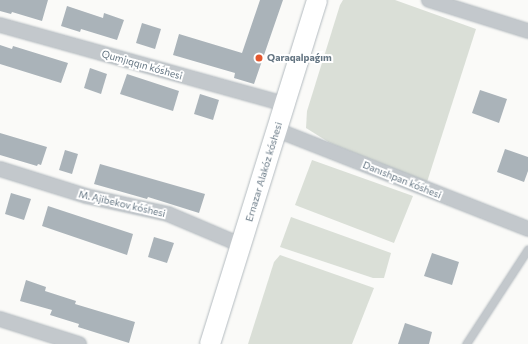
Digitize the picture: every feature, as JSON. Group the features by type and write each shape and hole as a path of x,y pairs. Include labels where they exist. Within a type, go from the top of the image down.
{"main road":[{"name":"Ernazar Alakóz kóshesi","path":"210,344 317,0"}],"street":[{"path":"428,0 528,31"},
{"name":"Qumjıqqın kóshesi","path":"0,25 285,104"},
{"name":"Danıshpan kóshesi","path":"277,130 528,228"},
{"name":"M. Ajibekov kóshesi","path":"0,169 86,196 168,214 241,245"},
{"path":"0,319 79,344"}],"lane":[{"path":"466,344 528,249"}],"shaded area":[{"path":"343,0 395,0 476,29 427,182 330,143 306,128 307,111 340,5"},
{"path":"312,160 413,196 394,243 295,205"},
{"path":"291,217 391,253 384,278 373,278 280,247"},
{"path":"280,255 374,288 352,344 248,344 274,262"}],"building":[{"path":"0,0 48,0 42,21 12,12 11,14 0,11"},
{"path":"260,0 283,0 254,84 234,78 235,73 173,55 179,34 242,53"},
{"path":"67,6 103,18 104,13 124,20 117,40 81,29 80,32 61,26"},
{"path":"142,23 161,29 155,49 136,43"},
{"path":"0,45 12,49 13,46 68,63 61,83 0,64"},
{"path":"90,68 107,74 101,94 84,88"},
{"path":"127,74 179,91 173,111 120,94"},
{"path":"480,90 507,99 499,123 472,113"},
{"path":"200,94 219,100 213,120 194,114"},
{"path":"0,133 47,147 41,165 38,164 37,166 0,155"},
{"path":"505,149 528,157 528,171 524,182 497,172"},
{"path":"65,150 78,154 72,174 59,170"},
{"path":"100,164 205,194 199,213 148,197 147,199 94,184"},
{"path":"11,193 31,199 24,220 5,214"},
{"path":"48,206 133,234 127,255 42,226"},
{"path":"154,237 174,243 167,263 148,257"},
{"path":"432,253 459,262 452,285 424,276"},
{"path":"26,280 46,287 45,291 76,301 75,304 135,322 129,343 78,327 79,324 50,315 52,310 20,301"},
{"path":"405,323 432,332 429,344 398,344"}],"place":[{"name":"Qaraqalpaǵım","path":"259,58"}]}
